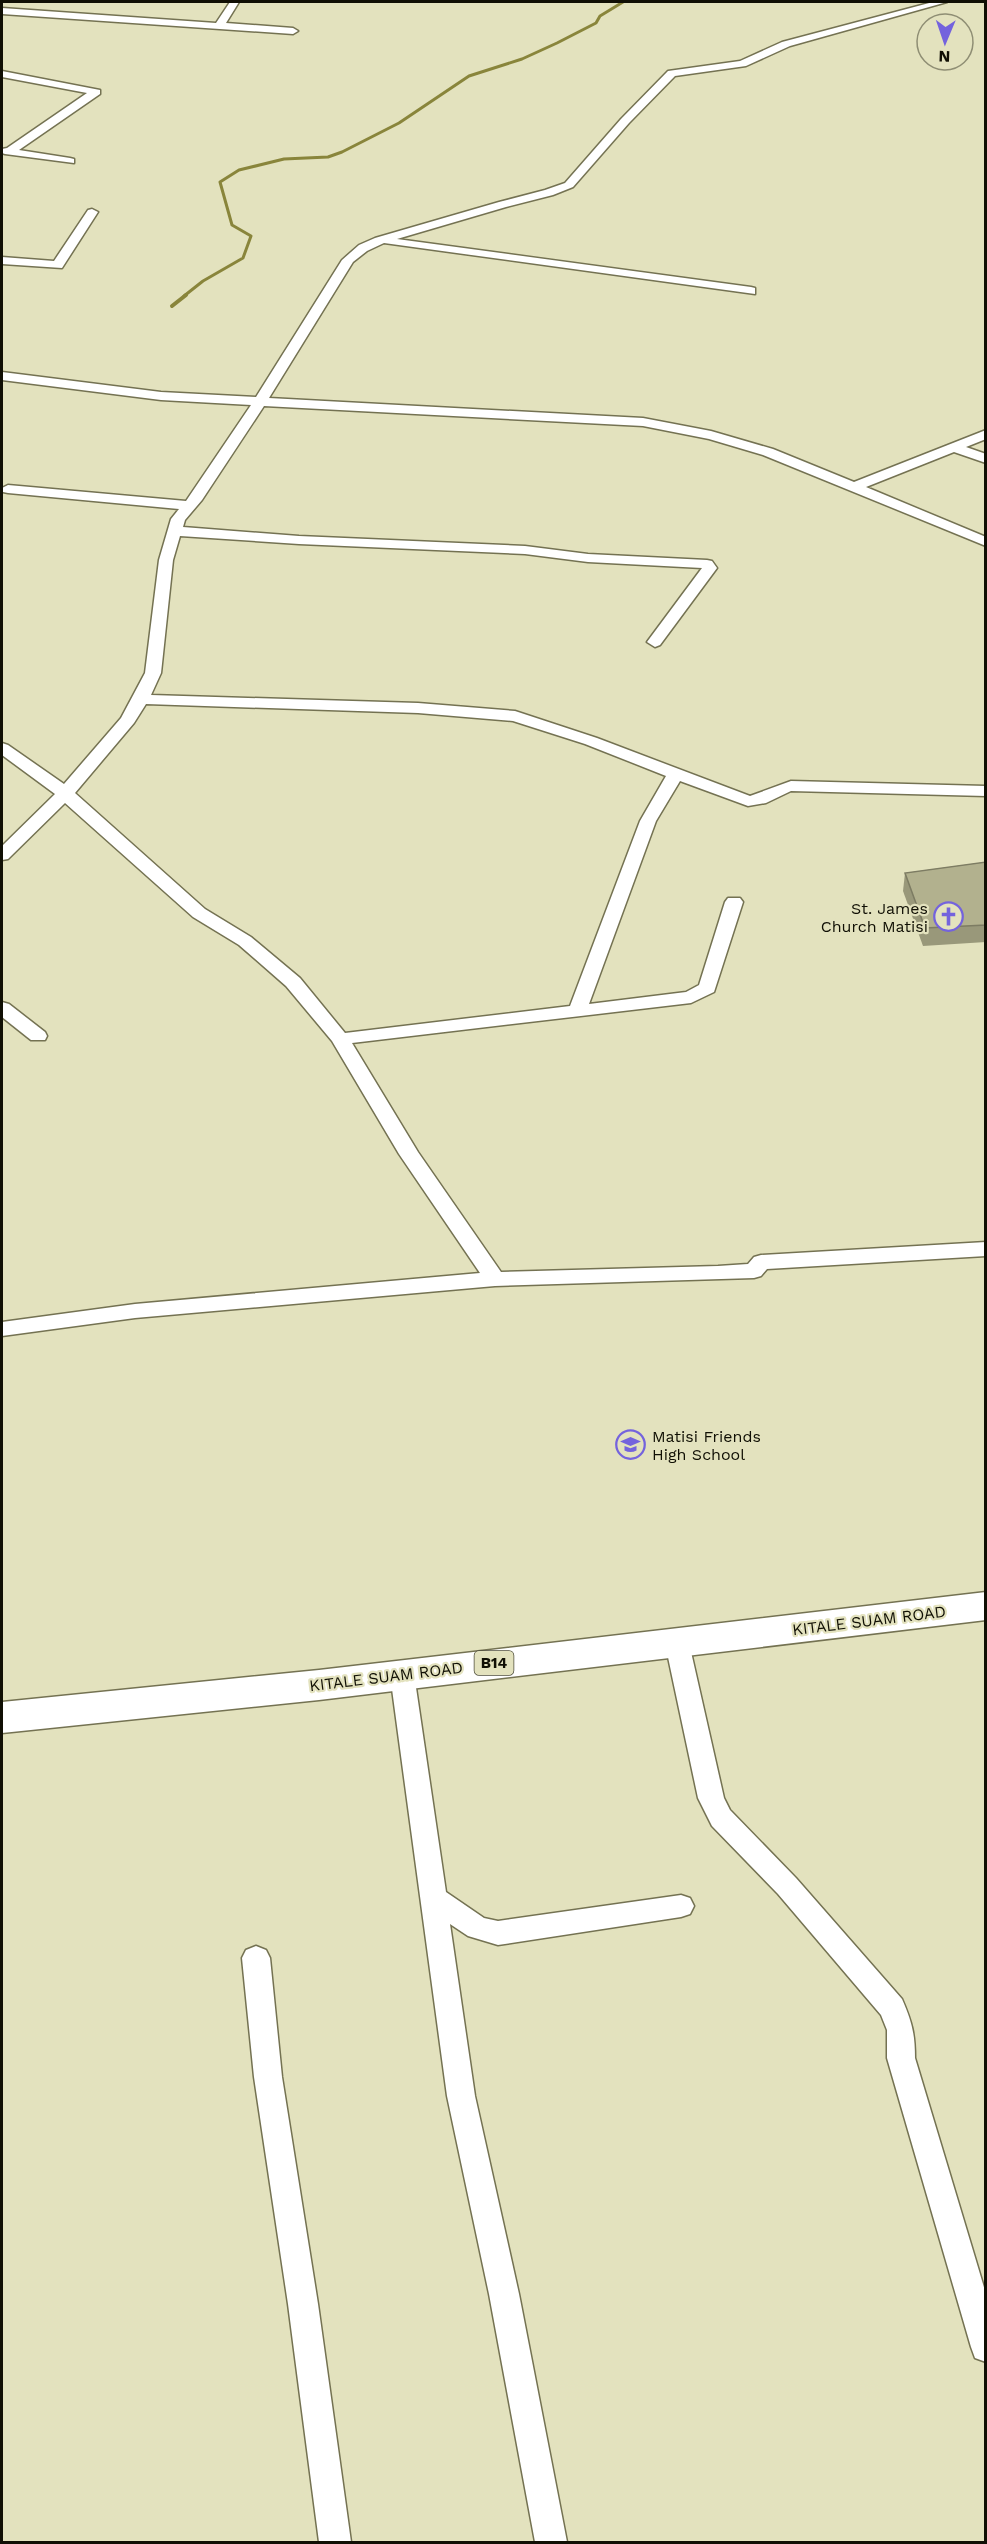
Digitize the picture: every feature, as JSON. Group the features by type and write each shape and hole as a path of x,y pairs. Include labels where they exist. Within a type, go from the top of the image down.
{"highway":[{"name":"KITALE SUAM ROAD","path":"2,1718 677,1643 986,1606"}],"street":[{"path":"219,26 234,2"},
{"path":"2,855 65,794 128,720 141,699 153,673 166,560 178,519 260,402 348,260 363,248 379,241 503,204 549,193 569,185 672,74 742,64 786,44 942,2"},
{"path":"2,11 293,31"},
{"path":"2,74 96,92 6,151"},
{"path":"6,151 70,161"},
{"path":"2,261 58,265 92,212"},
{"path":"379,241 751,291"},
{"path":"2,376 161,396 643,422 711,435 768,452 986,542"},
{"path":"855,487 986,435"},
{"path":"956,448 986,459"},
{"path":"8,489 189,506"},
{"path":"176,531 299,540 525,550 588,558 707,564 710,568 655,642"},
{"path":"141,699 418,708 515,716 591,741 735,798 753,802 763,800 784,787 791,786 986,791"},
{"path":"2,748 65,794 199,913 245,941 281,971 309,999 340,1039 409,1154 495,1279"},
{"path":"577,1011 648,820 675,775"},
{"path":"340,1039 691,997 707,988 734,902"},
{"path":"2,1008 38,1036"},
{"path":"2,1329 135,1311 495,1279 754,1271 761,1262 986,1249"},
{"path":"677,1643 711,1798 721,1818 787,1886 892,2008 901,2030 901,2058 986,2347"},
{"path":"402,1674 461,2096 504,2294 551,2542"},
{"path":"434,1898 477,1928 498,1932 681,1906"},
{"path":"256,1958 268,2077 303,2304 335,2542"}],"building":[{"name":"St. James Church Matisi","path":"986,862 986,925 925,928 905,873"}],"waterway":[{"path":"184,296 203,281 243,258 251,236 232,225 220,182 239,170 284,159 328,157 342,152 399,123 469,76 522,59 557,43 596,23 600,16 623,2"},
{"path":"172,306 186,295"}],"place":[{"name":"St. James Church Matisi","path":"949,917"},
{"name":"Matisi Friends High School","path":"631,1445"}]}
